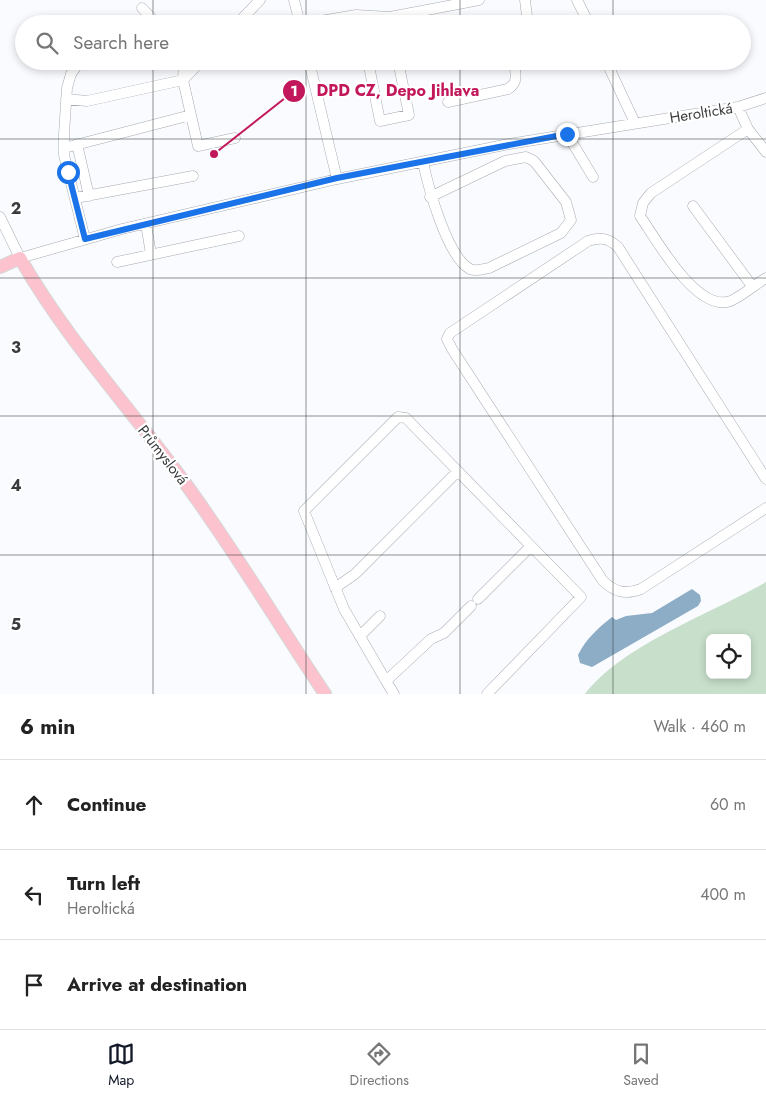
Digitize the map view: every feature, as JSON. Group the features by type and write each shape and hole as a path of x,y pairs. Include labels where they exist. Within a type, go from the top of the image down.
{"main road":[{"name":"Heroltická","path":"0,267 20,258"},
{"name":"Průmyslová","path":"20,258 32,280 87,357 190,490 325,694"}],"street":[{"path":"246,15 260,0"},
{"path":"294,0 299,15"},
{"path":"400,15 479,0"},
{"path":"525,0 527,15"},
{"path":"577,0 584,15"},
{"path":"142,8 149,15"},
{"path":"74,70 71,74 66,98 64,148 85,239"},
{"path":"184,70 183,80 198,146 235,138"},
{"path":"66,98 87,101 183,80 192,70"},
{"path":"311,70 337,178"},
{"path":"370,70 380,121 409,115 400,70"},
{"path":"448,102 508,89 515,85 517,78 516,70"},
{"path":"610,70 635,123"},
{"name":"Heroltická","path":"20,258 85,239 337,178 567,134 738,107 766,98"},
{"path":"738,107 748,129 766,152"},
{"path":"64,148 191,115"},
{"path":"748,129 650,193 642,203 640,216 678,271 705,298 715,302 728,302 766,278"},
{"path":"567,134 593,177"},
{"path":"77,144 88,196"},
{"path":"423,162 430,197 434,209 462,262 470,269 479,270 561,233 572,220 566,202 534,161 526,157 505,161 430,197"},
{"path":"75,198 193,176"},
{"path":"693,206 752,286"},
{"name":"Průmyslová","path":"0,217 20,258"},
{"path":"146,224 151,254"},
{"path":"117,262 240,236"},
{"path":"766,479 618,247 609,240 599,238 588,241 450,333 447,340 452,349 603,581 612,589 623,593 641,589 766,508"},
{"path":"394,694 360,636 335,588 304,511 398,417 406,418 581,597 487,694"},
{"path":"335,588 355,574 458,471"},
{"path":"386,681 431,639 444,633 531,546"},
{"path":"360,636 380,616"}],"green space":[{"path":"766,582 766,694 585,694 601,676 621,660 669,631"}],"water":[{"path":"692,589 700,595 701,601 698,606 592,667 580,663 578,655 585,644 612,617 616,620 626,616 652,613"}],"place":[{"name":"DPD CZ, Depo Jihlava","path":"214,154"}],"route":[{"path":"68,172 85,239 337,178 567,134"}]}
